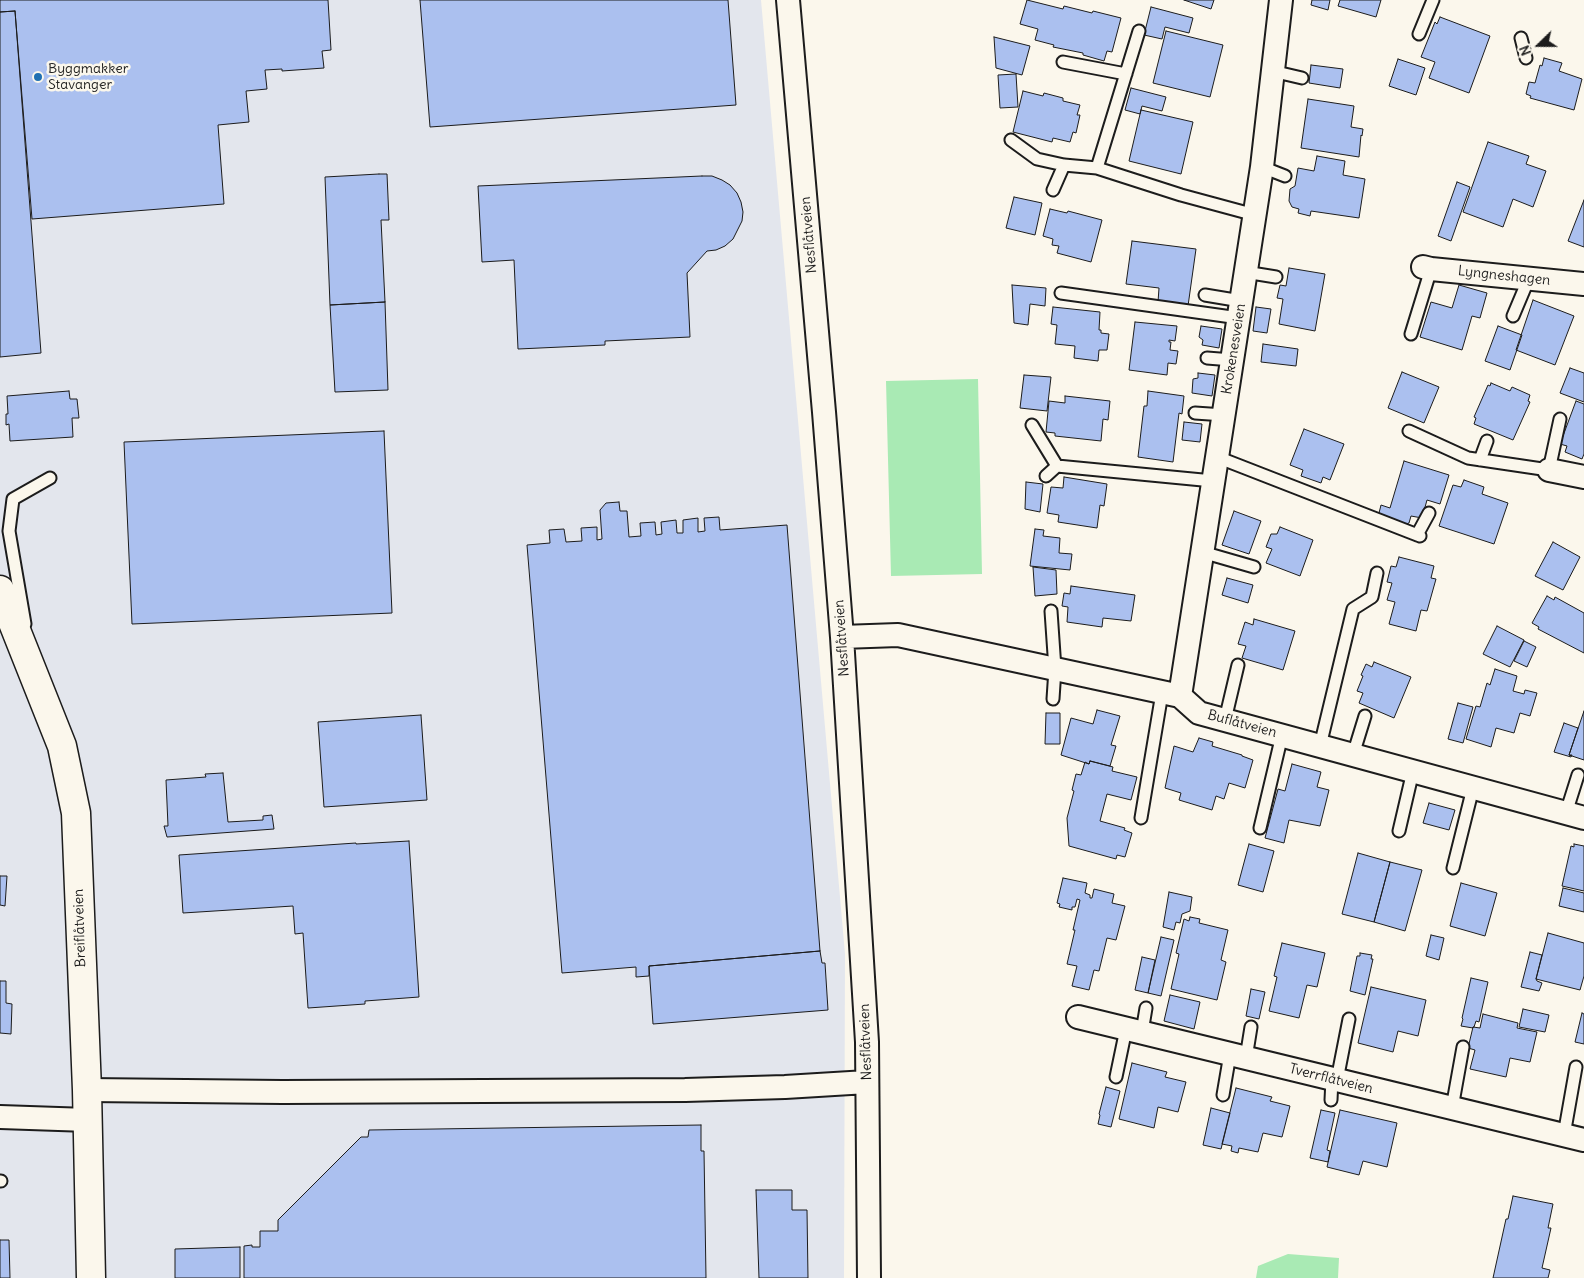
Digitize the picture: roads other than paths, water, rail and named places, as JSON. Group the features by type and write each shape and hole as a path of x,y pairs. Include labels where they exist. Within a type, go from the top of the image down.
{"street":[{"name":"Nesflåtveien","path":"788,0 842,637 867,1042 869,1278"},
{"name":"Krokenesveien","path":"1171,695 1202,552 1224,415 1262,167 1281,0"},
{"name":"Lyngneshagen","path":"1427,268 1584,284"},
{"path":"1549,470 1584,477"},
{"name":"Breiflåtveien","path":"0,590 62,746 76,814 88,1120 91,1278"},
{"name":"Buflåtveien","path":"842,637 898,635 1171,695 1199,712 1225,720 1575,816"},
{"name":"Tverrflåtveien","path":"1078,1017 1238,1056 1333,1086 1452,1108 1574,1138"},
{"path":"87,1090 283,1092 606,1090 785,1088 867,1082"},
{"path":"0,1117 88,1120"}],"lane":[{"path":"1418,34 1433,0"},
{"path":"1098,168 1138,31"},
{"path":"1522,38 1526,58"},
{"path":"1063,62 1126,74"},
{"path":"1272,71 1302,78"},
{"path":"1011,140 1037,159 1064,165 1098,168 1181,196 1255,215"},
{"path":"1053,190 1064,165"},
{"path":"1262,167 1285,176"},
{"path":"1411,334 1427,268"},
{"path":"1245,272 1276,277"},
{"path":"1513,316 1529,278"},
{"path":"1062,293 1240,309"},
{"path":"1205,295 1240,309"},
{"path":"1207,358 1232,360"},
{"path":"1195,413 1224,415"},
{"path":"1408,431 1468,458 1549,470 1560,418"},
{"path":"1032,425 1057,466"},
{"path":"1480,460 1487,441"},
{"path":"1217,457 1418,535 1429,514"},
{"path":"1046,476 1057,466 1213,481"},
{"path":"35,680 9,531 13,498 50,478"},
{"path":"1202,552 1254,567"},
{"path":"1320,746 1353,609 1372,597 1376,573"},
{"path":"1051,611 1055,669 1053,699"},
{"path":"1225,720 1238,665"},
{"path":"1141,818 1171,695"},
{"path":"1353,755 1364,716"},
{"path":"1260,828 1282,735"},
{"path":"1399,831 1413,771"},
{"path":"1575,816 1578,775"},
{"path":"1453,868 1473,788"},
{"path":"1116,1077 1134,1030 1146,1008"},
{"path":"1333,1086 1348,1019"},
{"path":"1223,1095 1251,1027"},
{"path":"1452,1108 1463,1047"},
{"path":"1574,1138 1576,1066"}],"place":[{"name":"Byggmakker Stavanger","path":"38,77"}]}
